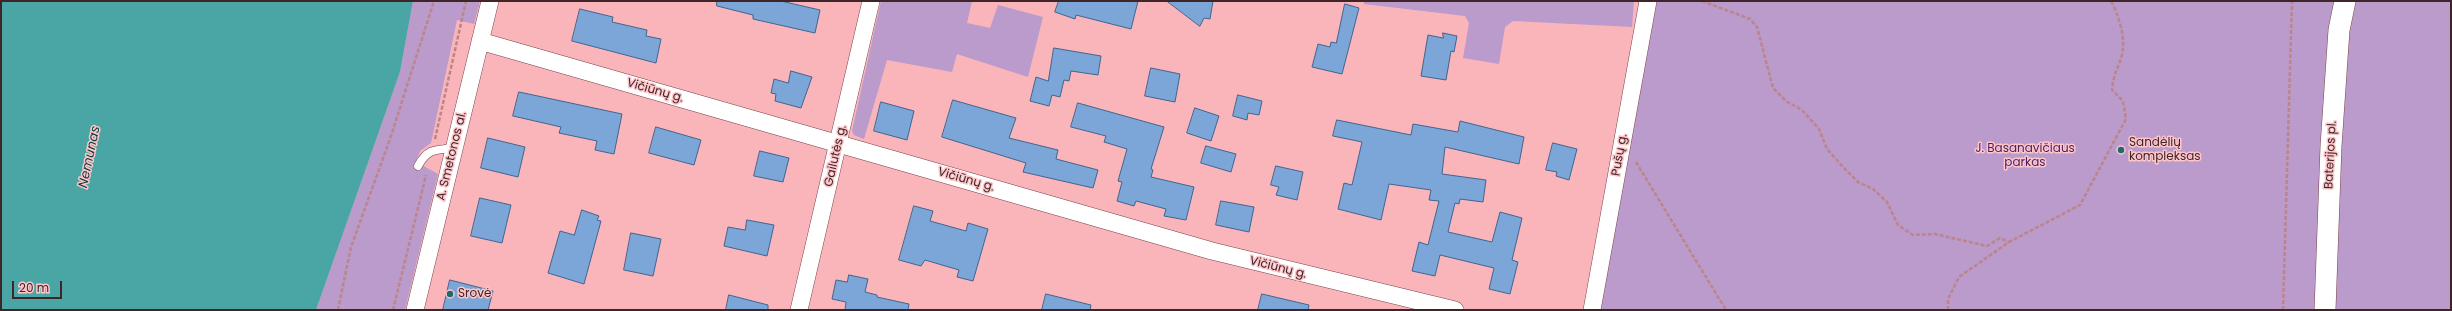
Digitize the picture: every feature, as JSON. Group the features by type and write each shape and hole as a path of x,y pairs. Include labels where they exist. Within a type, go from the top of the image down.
{"street":[{"name":"A. Smetonos al.","path":"415,310 490,1"},
{"name":"Gailutės g.","path":"799,310 839,144 871,1"},
{"name":"Pušų g.","path":"1592,310 1648,1"},
{"name":"Baterijos pl.","path":"2325,310 2332,130 2339,30 2345,1"},
{"name":"Vičiūnų g.","path":"480,41 1212,251 1455,310"}],"lane":[{"path":"418,166 426,154 432,150 454,148"}],"path":[{"path":"338,310 351,247 390,139 434,1"},
{"path":"1702,1 1750,19 1757,27 1773,88 1786,101 1802,110 1819,129 1828,149 1844,168 1858,182 1873,189 1887,202 1898,225 1913,235 1935,234 1987,246 2000,238 2009,242"},
{"path":"1948,310 1948,299 1959,277 2009,242 2080,205 2126,119 2123,100 2112,90 2113,76 2122,54 2122,38 2117,13 2111,1"},
{"path":"2283,310 2292,1"},
{"path":"1623,139 1726,310"}],"green space":[{"path":"413,1 480,1 474,24 457,20 431,143 420,151 416,162 438,174 405,310 316,310 400,72"},
{"path":"881,1 972,1 967,23 990,28 998,5 1043,17 1028,77 957,54 952,72 887,60 864,139 854,135 852,131"},
{"path":"1364,1 1634,1 1632,27 1513,21 1505,27 1499,64 1463,58 1469,23 1465,16 1364,4"},
{"name":"J. Basanavičiaus parkas","path":"1654,1 2451,1 2451,310 1599,310"}],"water":[{"name":"Nemunas","path":"1,1 413,1 400,72 316,310 1,310"}],"building":[{"path":"717,1 781,1 820,10 815,33 753,19 753,15 717,6"},
{"path":"1059,1 1138,1 1131,29 1076,15 1075,19 1055,12"},
{"path":"1167,1 1213,1 1210,19 1204,18 1200,26"},
{"path":"1345,4 1359,8 1342,74 1312,67 1318,44 1330,47 1331,42 1336,43"},
{"path":"580,9 613,17 612,22 647,30 646,36 661,39 656,63 572,41"},
{"path":"1443,33 1457,36 1454,52 1451,51 1446,80 1421,76 1428,35 1443,38"},
{"path":"1054,48 1101,56 1098,75 1071,71 1069,81 1064,80 1060,97 1052,95 1049,106 1030,101 1036,77 1048,81"},
{"path":"1151,68 1180,74 1175,102 1145,96"},
{"path":"791,71 812,77 801,108 775,101 776,94 771,93 774,79 788,83"},
{"path":"519,92 622,114 614,154 595,150 597,141 559,133 561,127 513,116"},
{"path":"1238,95 1262,101 1259,115 1248,113 1247,120 1233,116"},
{"path":"953,100 1016,118 1009,138 1058,150 1056,159 1098,170 1093,188 1023,172 1026,163 942,137"},
{"path":"881,102 914,111 907,140 874,131"},
{"path":"1078,103 1164,127 1151,169 1153,170 1151,177 1194,187 1186,220 1164,216 1166,209 1136,201 1134,206 1117,201 1122,182 1118,181 1127,149 1104,142 1106,136 1071,127"},
{"path":"1195,108 1219,116 1211,141 1187,133"},
{"path":"1337,120 1411,135 1413,124 1458,132 1460,121 1524,137 1519,164 1445,147 1442,174 1486,180 1483,202 1460,199 1459,204 1455,203 1448,232 1492,242 1500,212 1522,218 1512,260 1518,262 1510,294 1489,289 1494,268 1440,255 1435,276 1412,271 1419,242 1428,245 1439,201 1429,200 1431,190 1389,184 1381,220 1338,209 1344,183 1352,185 1362,142 1333,136"},
{"path":"656,127 701,140 694,165 649,153"},
{"path":"488,138 525,147 518,177 481,168"},
{"path":"1553,143 1577,149 1569,180 1556,176 1557,172 1546,170"},
{"path":"1206,146 1236,154 1231,172 1201,163"},
{"path":"760,151 789,158 783,182 754,176"},
{"path":"1276,166 1303,172 1297,200 1276,195 1279,187 1271,185"},
{"path":"480,198 511,205 502,243 471,236"},
{"path":"1221,201 1254,207 1249,232 1216,225"},
{"path":"914,206 933,211 930,221 966,231 968,223 988,229 973,281 957,277 959,270 925,260 921,266 899,260"},
{"path":"582,210 599,216 597,220 601,221 584,284 548,273 560,231 574,235"},
{"path":"747,220 774,225 767,256 724,246 728,227 745,230"},
{"path":"631,233 661,239 653,276 624,270"},
{"path":"849,275 868,279 865,292 877,295 877,297 909,304 908,310 845,310 846,302 832,299 836,280 847,282"},
{"path":"450,280 493,291 488,310 443,310"},
{"path":"1046,294 1091,305 1090,310 1042,310"},
{"path":"1262,294 1309,305 1308,310 1258,310"},
{"path":"729,295 768,305 768,310 726,310"}],"place":[{"name":"Sandėlių kompleksas","path":"2121,150"},
{"name":"Srovė","path":"450,294"}]}
